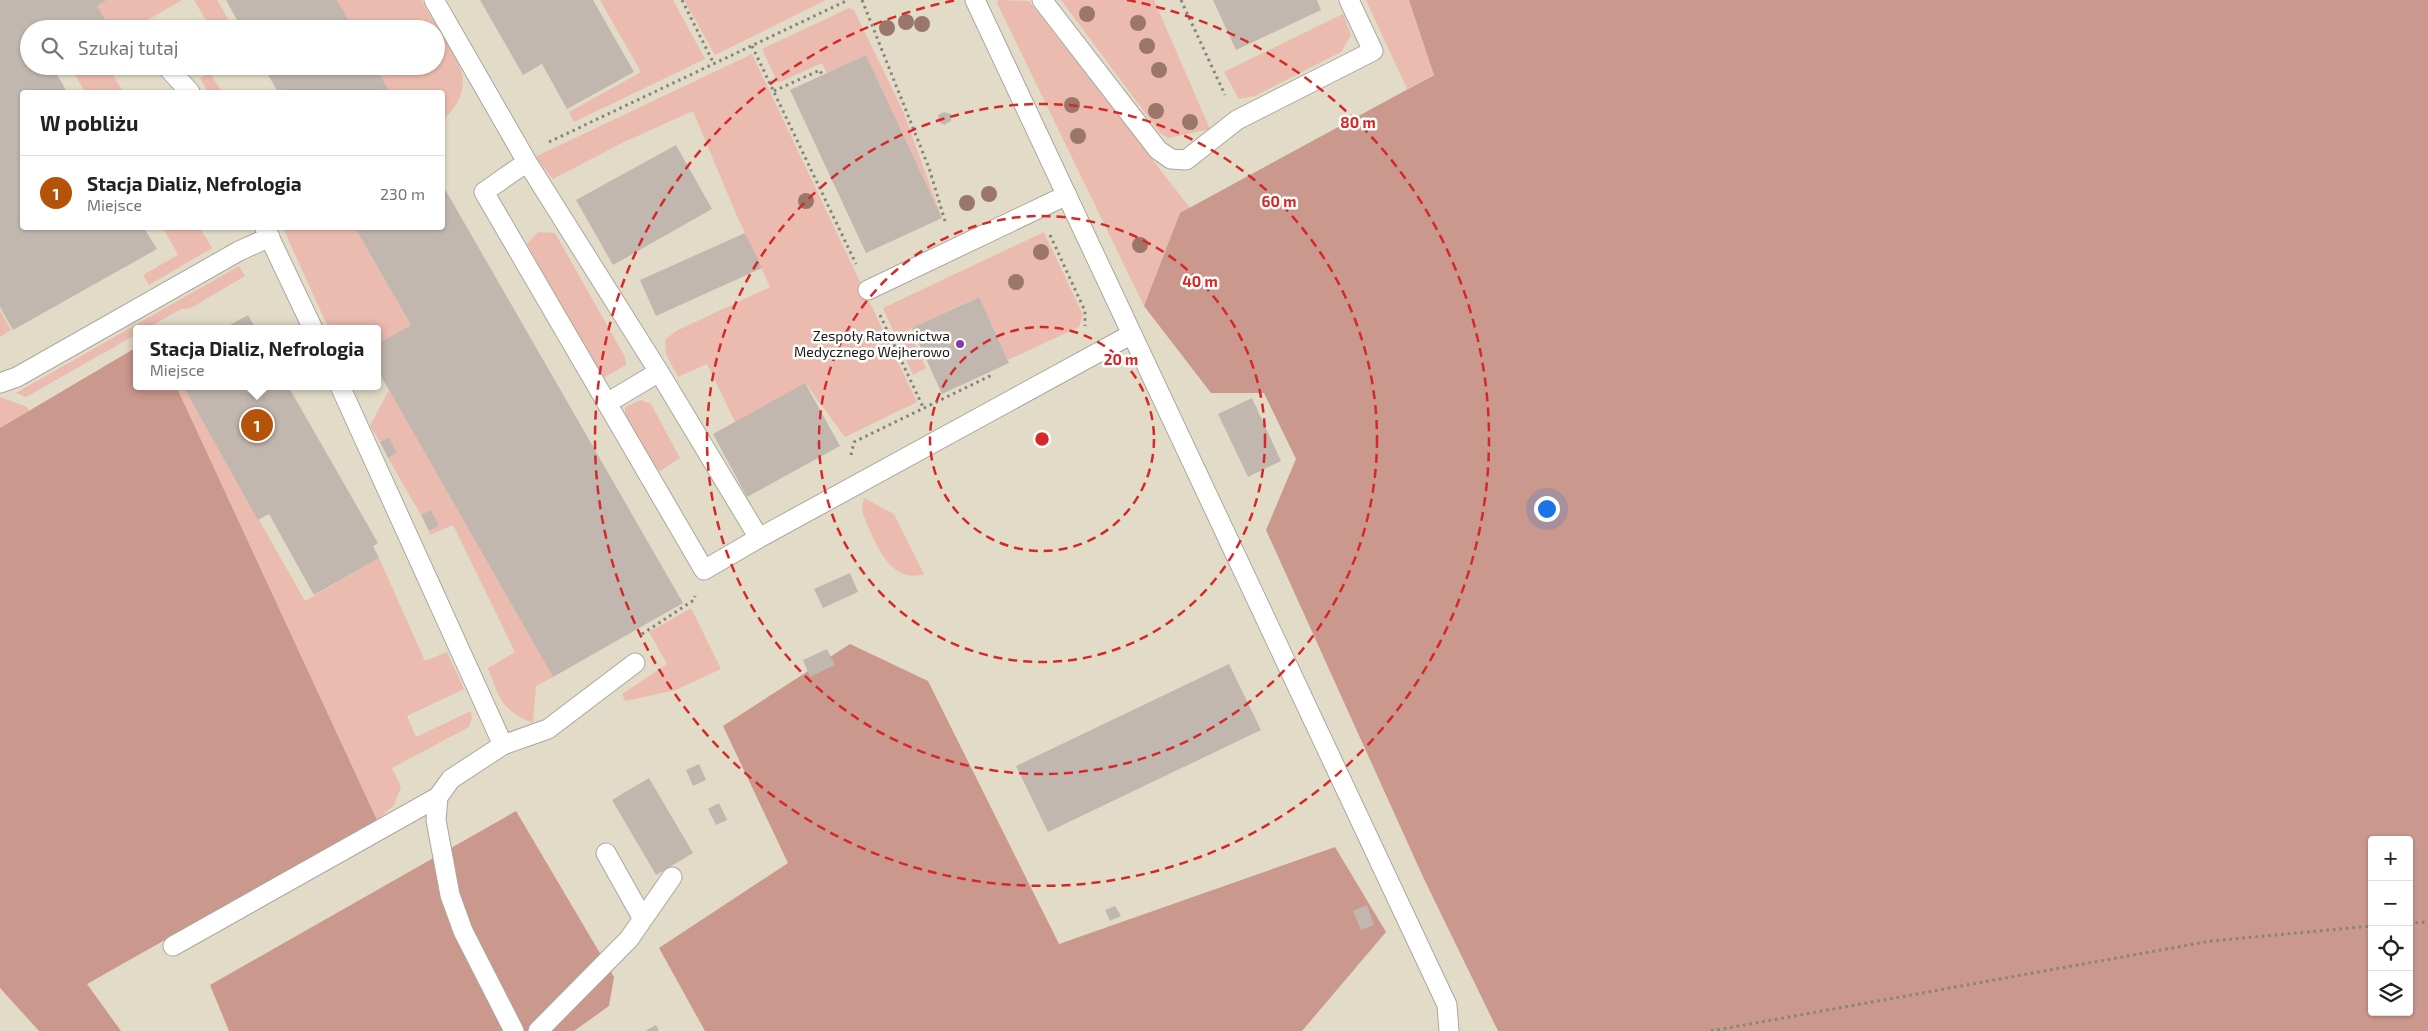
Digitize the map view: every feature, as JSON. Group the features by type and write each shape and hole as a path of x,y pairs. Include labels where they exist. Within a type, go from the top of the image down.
{"lane":[{"path":"434,0 527,162 659,372 759,538"},
{"path":"975,0 1447,1005 1449,1031"},
{"path":"1042,0 1158,150 1172,159 1186,160 1237,120 1373,50 1349,0"},
{"path":"174,75 188,90"},
{"path":"527,162 484,192 704,570 842,492 1132,334"},
{"path":"868,290 1067,195"},
{"path":"0,383 17,377 239,251 267,232 311,325"},
{"path":"607,403 659,372"},
{"path":"342,390 503,745"},
{"path":"173,946 438,797 451,779 503,745 548,729 634,663"},
{"path":"438,797 436,820 450,894 463,931 514,1031"},
{"path":"606,853 643,919"},
{"path":"538,1031 629,939 672,877"}],"path":[{"path":"682,0 714,64"},
{"path":"527,162 536,149 848,0"},
{"path":"862,0 929,168 946,223"},
{"path":"1181,0 1237,120"},
{"path":"752,46 923,407"},
{"path":"774,91 820,70 822,75"},
{"path":"1038,209 1085,311 1085,326 1080,333"},
{"path":"842,492 854,442 993,374"},
{"path":"647,631 694,600"},
{"path":"2413,923 2428,922"},
{"path":"1712,1031 2211,940 2368,926"}],"shaded area":[{"path":"0,0 1655,0 1424,879 1498,1031 0,1031"},
{"path":"107,0 182,0 148,20 106,20 97,6"},
{"path":"194,0 217,0 229,20 206,20"},
{"path":"337,0 421,0 433,20 349,20"},
{"path":"600,0 673,0 705,59 574,122 569,112 641,72"},
{"path":"684,0 826,0 715,55"},
{"path":"998,0 1029,1 1190,208 1180,213 1144,306 997,3"},
{"path":"1061,0 1154,0 1210,129 1168,138 1160,133"},
{"path":"1366,0 1409,0 1434,74 1407,89"},
{"path":"1409,0 2428,0 2428,1031 1498,1031 1424,879 1266,530 1296,459 1264,393 1211,393 1144,306 1180,213 1434,75"},
{"path":"849,8 854,10 903,111 942,218 866,55 827,73 822,63 778,83 762,49"},
{"path":"1343,14 1351,35 1341,52 1255,96 1239,99 1224,72"},
{"path":"445,39 458,63 463,78 460,98 448,115 445,117 445,90 389,90 380,75 445,75"},
{"path":"752,54 917,402 845,437 805,383 735,422 707,364 678,377 666,354 665,340 676,331 770,287 736,214 693,111 622,143 553,179 535,157"},
{"path":"75,75 113,75 122,90 84,90"},
{"path":"211,75 221,90 207,90 200,78"},
{"path":"164,230 201,230 212,248 149,285 143,275 178,255"},
{"path":"284,230 356,230 411,325 381,342 381,325 327,325"},
{"path":"538,232 555,233 625,357 626,365 601,379 527,244"},
{"path":"1044,232 1083,315 1079,327 1008,360 978,297 908,330 926,368 913,375 883,308"},
{"path":"239,266 245,276 191,308 181,309 153,325 135,325"},
{"path":"0,310 11,330 0,337"},
{"path":"133,326 133,336 26,397 16,393"},
{"path":"133,349 133,390 178,390 377,820 87,984 121,1031 39,1031 0,988 0,428"},
{"path":"178,390 185,390 305,601 379,558 425,661 447,652 464,689 407,716 416,737 471,711 472,718 469,727 392,768 401,787 394,805 377,820"},
{"path":"389,390 553,677 536,686 533,723 514,713 499,696 488,668 515,652 453,525 430,535 429,531 439,526 431,510 421,515 388,458 397,453 389,437 380,442 370,426"},
{"path":"0,397 27,407 29,411 0,428"},
{"path":"641,400 651,404 680,458 660,471 650,462 625,419 625,407"},
{"path":"864,498 894,514 924,574 912,576 901,573 884,558 863,515 862,506"},
{"path":"691,608 721,669 676,690 625,701 622,694 667,664 649,632"},
{"path":"850,644 928,681 1059,944 1335,847 1386,932 1302,1031 705,1031 659,948 788,863 723,726"},
{"path":"516,811 614,977 609,1006 574,1031 229,1031 210,985"}],"building":[{"path":"0,0 107,0 97,6 106,20 20,20 20,75 57,75 66,90 20,90 20,230 145,230 157,249 13,330 0,307"},
{"path":"226,0 337,0 349,20 237,20"},
{"path":"480,0 593,0 634,72 567,109 542,64 523,75"},
{"path":"1213,0 1317,0 1321,10 1236,50"},
{"path":"866,55 942,218 866,253 790,90"},
{"path":"268,75 380,75 389,90 277,90"},
{"path":"944,112 951,114 951,121 944,125 939,122 938,115"},
{"path":"676,145 712,209 613,265 576,200"},
{"path":"445,189 683,603 553,677 381,376 381,342 411,325 356,230 445,230"},
{"path":"745,233 762,268 656,316 640,280"},
{"name":"Zespoły Ratownictwa Medycznego Wejherowo","path":"979,297 1009,363 942,394 912,328"},
{"path":"248,315 254,325 230,325"},
{"path":"805,383 840,446 747,497 713,434"},
{"path":"185,390 290,390 378,543 373,546 379,558 314,595 269,514 258,520"},
{"path":"1252,398 1281,461 1248,477 1218,414"},
{"path":"389,437 397,453 388,458 380,442"},
{"path":"431,510 439,526 429,531 421,515"},
{"path":"850,573 858,592 823,608 814,589"},
{"path":"827,649 835,665 810,677 803,660"},
{"path":"1229,664 1261,730 1048,832 1016,766"},
{"path":"699,764 706,780 693,786 686,770"},
{"path":"649,778 693,853 656,875 612,800"},
{"path":"719,803 727,820 716,825 708,809"},
{"path":"1367,905 1374,925 1361,930 1353,911"},
{"path":"1115,906 1121,916 1110,921 1105,910"},
{"path":"656,1025 659,1031 645,1031"}],"place":[{"name":"Zespoły Ratownictwa Medycznego Wejherowo","path":"960,344"},
{"name":"Stacja Dializ, Nefrologia","path":"257,425"}]}
